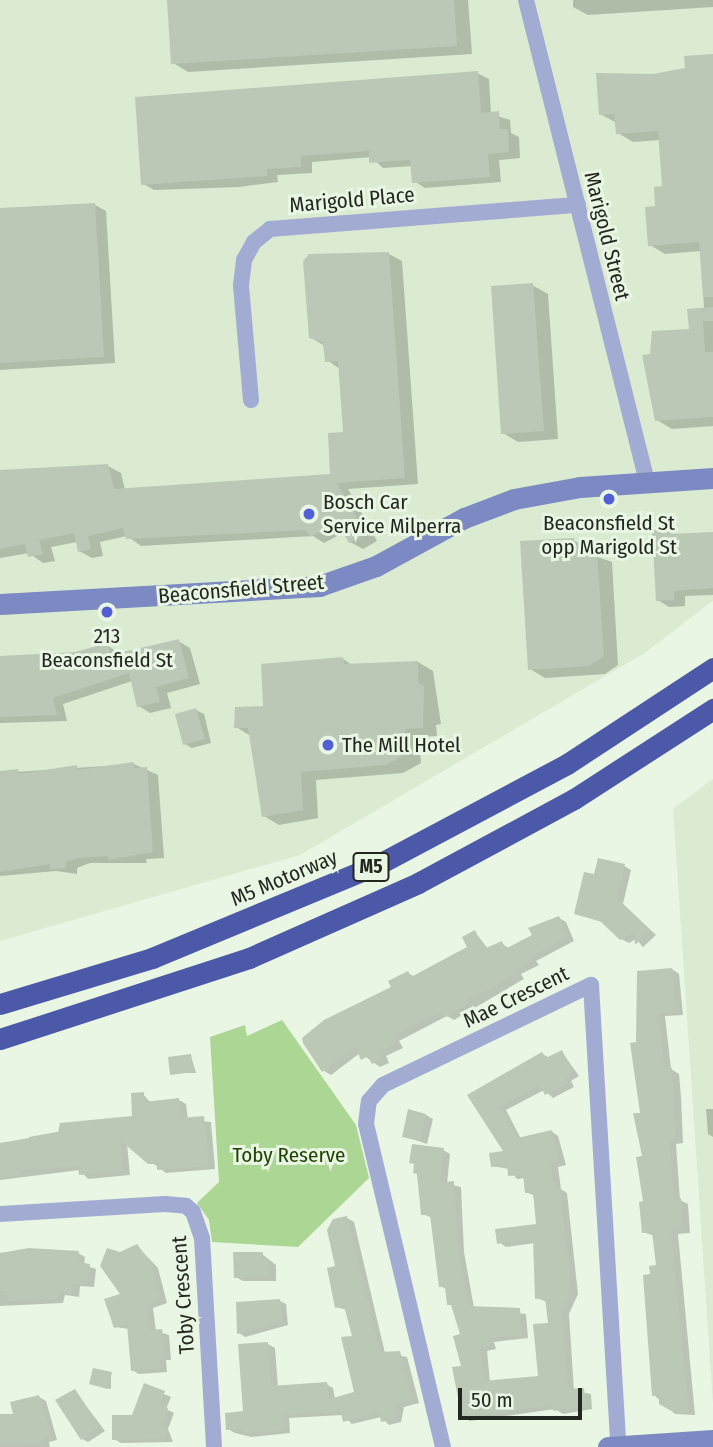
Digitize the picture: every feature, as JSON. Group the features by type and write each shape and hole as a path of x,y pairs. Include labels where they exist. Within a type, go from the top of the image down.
{"highway":[{"name":"M5 Motorway","path":"0,1004 152,958 379,864 567,764 713,668"},
{"name":"M5","path":"0,1040 249,958 406,888 574,799 713,709"}],"main road":[{"name":"Beaconsfield Street","path":"0,604 319,586 376,566 464,518 514,499 580,487 713,478"},
{"path":"607,1447 688,1445 713,1440"}],"street":[{"name":"Marigold Street","path":"526,0 647,482"},
{"name":"Marigold Place","path":"251,401 241,285 244,260 254,242 270,229 578,205"},
{"name":"Mae Crescent","path":"443,1447 366,1124 369,1101 383,1085 591,985 618,1446"},
{"name":"Toby Crescent","path":"0,1214 165,1203 186,1206 193,1212 202,1238 214,1447"}],"shaded area":[{"path":"0,0 713,0 713,601 643,654 300,855 0,941"},
{"path":"713,779 713,1404 673,809"}],"green space":[{"name":"Toby Reserve","path":"282,1020 356,1125 369,1178 298,1247 212,1242 209,1220 197,1203 219,1182 210,1037 245,1025 247,1036"}],"building":[{"path":"167,0 454,0 457,46 171,64"},
{"path":"713,54 713,297 703,297 699,242 648,246 645,207 655,206 654,187 662,186 658,131 616,134 614,114 599,115 596,73 653,74 685,68 684,56"},
{"path":"478,71 481,113 499,111 500,129 508,129 509,152 488,154 490,177 412,183 410,160 369,163 369,151 301,156 301,167 267,169 267,176 141,185 135,97"},
{"path":"95,203 104,357 0,363 0,208"},
{"path":"389,252 405,478 337,483 366,534 349,543 337,522 310,537 306,530 126,539 123,528 88,536 91,549 78,552 74,533 39,540 43,554 28,557 25,544 0,549 0,470 108,464 114,489 330,474 328,433 343,432 338,361 325,362 323,342 309,338 303,261 309,254"},
{"path":"533,283 544,431 501,434 491,286"},
{"path":"713,307 713,321 703,321 705,352 713,352 713,417 655,421 642,355 650,354 652,331 689,329 687,309"},
{"path":"667,529 668,534 713,532 713,588 674,591 674,600 656,601 652,530"},
{"path":"574,538 575,553 597,551 604,656 589,666 528,670 520,541"},
{"path":"179,639 189,678 156,687 160,702 137,707 129,673 53,698 57,715 0,717 0,656 75,652 108,643 110,655"},
{"name":"The Mill Hotel","path":"343,657 344,664 418,661 418,683 424,686 423,728 405,729 406,754 386,765 301,772 303,810 262,817 248,728 234,728 235,707 263,706 261,664"},
{"path":"196,708 205,739 183,745 175,714"},
{"path":"134,762 134,768 147,767 153,852 108,860 108,856 78,858 66,862 66,868 50,869 50,864 0,872 0,771 18,769 19,774 77,765 77,770"},
{"path":"598,858 625,864 617,898 650,930 635,945 634,932 620,940 600,921 574,914 584,872 594,874"},
{"path":"559,916 567,937 530,957 533,961 515,970 517,974 469,999 465,1007 446,1017 438,1013 393,1036 396,1044 380,1052 383,1058 372,1064 368,1056 361,1060 355,1047 322,1072 303,1043 302,1038 324,1020 391,987 388,981 408,971 411,977 467,947 462,937 475,930 484,949 502,941 505,949 532,935 528,928"},
{"path":"672,968 676,1011 658,1013 664,1068 672,1068 676,1139 669,1140 674,1199 681,1198 683,1229 671,1230 689,1412 675,1413 659,1404 659,1395 652,1396 643,1275 650,1274 649,1266 656,1265 652,1232 642,1233 639,1202 643,1201 636,1157 642,1156 633,1113 640,1113 630,1043 636,1042 637,971"},
{"path":"562,1050 573,1072 565,1076 568,1083 545,1095 540,1085 500,1106 517,1138 552,1130 559,1161 551,1163 554,1188 560,1187 571,1290 562,1310 568,1389 584,1388 586,1406 554,1411 550,1405 462,1418 452,1367 461,1366 453,1336 460,1334 451,1305 447,1305 445,1287 439,1287 430,1215 421,1215 417,1174 413,1173 414,1164 409,1163 412,1144 444,1148 440,1183 454,1181 458,1247 468,1306 520,1308 522,1335 488,1338 490,1345 480,1348 484,1381 538,1376 533,1324 548,1323 545,1298 535,1299 533,1239 497,1244 495,1229 536,1224 533,1192 525,1193 523,1175 508,1176 507,1165 491,1167 489,1153 503,1151 467,1095 542,1052 546,1058"},
{"path":"191,1054 193,1072 170,1075 168,1057"},
{"path":"144,1092 144,1102 179,1098 181,1118 204,1116 209,1166 157,1170 157,1164 148,1164 121,1141 123,1171 79,1175 78,1166 20,1170 21,1176 0,1178 0,1143 58,1133 60,1123 132,1116 131,1093"},
{"path":"408,1109 426,1114 420,1141 402,1137"},
{"path":"347,1216 380,1352 400,1351 413,1400 397,1404 394,1419 381,1422 379,1412 343,1422 341,1412 283,1415 284,1430 243,1434 242,1429 226,1430 225,1413 243,1411 238,1344 268,1342 271,1386 327,1382 329,1399 354,1392 341,1337 352,1336 344,1306 335,1308 327,1268 335,1266 327,1230 333,1219"},
{"path":"137,1244 151,1263 161,1300 147,1304 149,1330 162,1329 165,1357 159,1357 161,1369 131,1371 127,1324 114,1328 104,1299 120,1294 100,1266 107,1248 120,1252"},
{"path":"29,1248 79,1251 78,1262 90,1264 87,1284 73,1283 72,1294 58,1292 56,1300 7,1301 7,1291 0,1291 0,1253"},
{"path":"233,1252 263,1252 262,1259 269,1259 269,1277 234,1278"},
{"path":"280,1299 282,1322 237,1334 236,1302"},
{"path":"93,1368 112,1372 108,1389 89,1384"},
{"path":"144,1383 165,1391 160,1405 168,1408 161,1425 166,1426 166,1439 112,1440 112,1415 132,1415"},
{"path":"75,1389 100,1427 81,1440 55,1400"},
{"path":"39,1395 51,1436 43,1438 45,1445 0,1444 0,1414 13,1414 10,1402"}],"place":[{"name":"Beaconsfield St opp Marigold St","path":"609,499"},
{"name":"Bosch Car Service Milperra","path":"309,514"},
{"name":"213 Beaconsfield St","path":"107,612"},
{"name":"The Mill Hotel","path":"328,745"}]}
